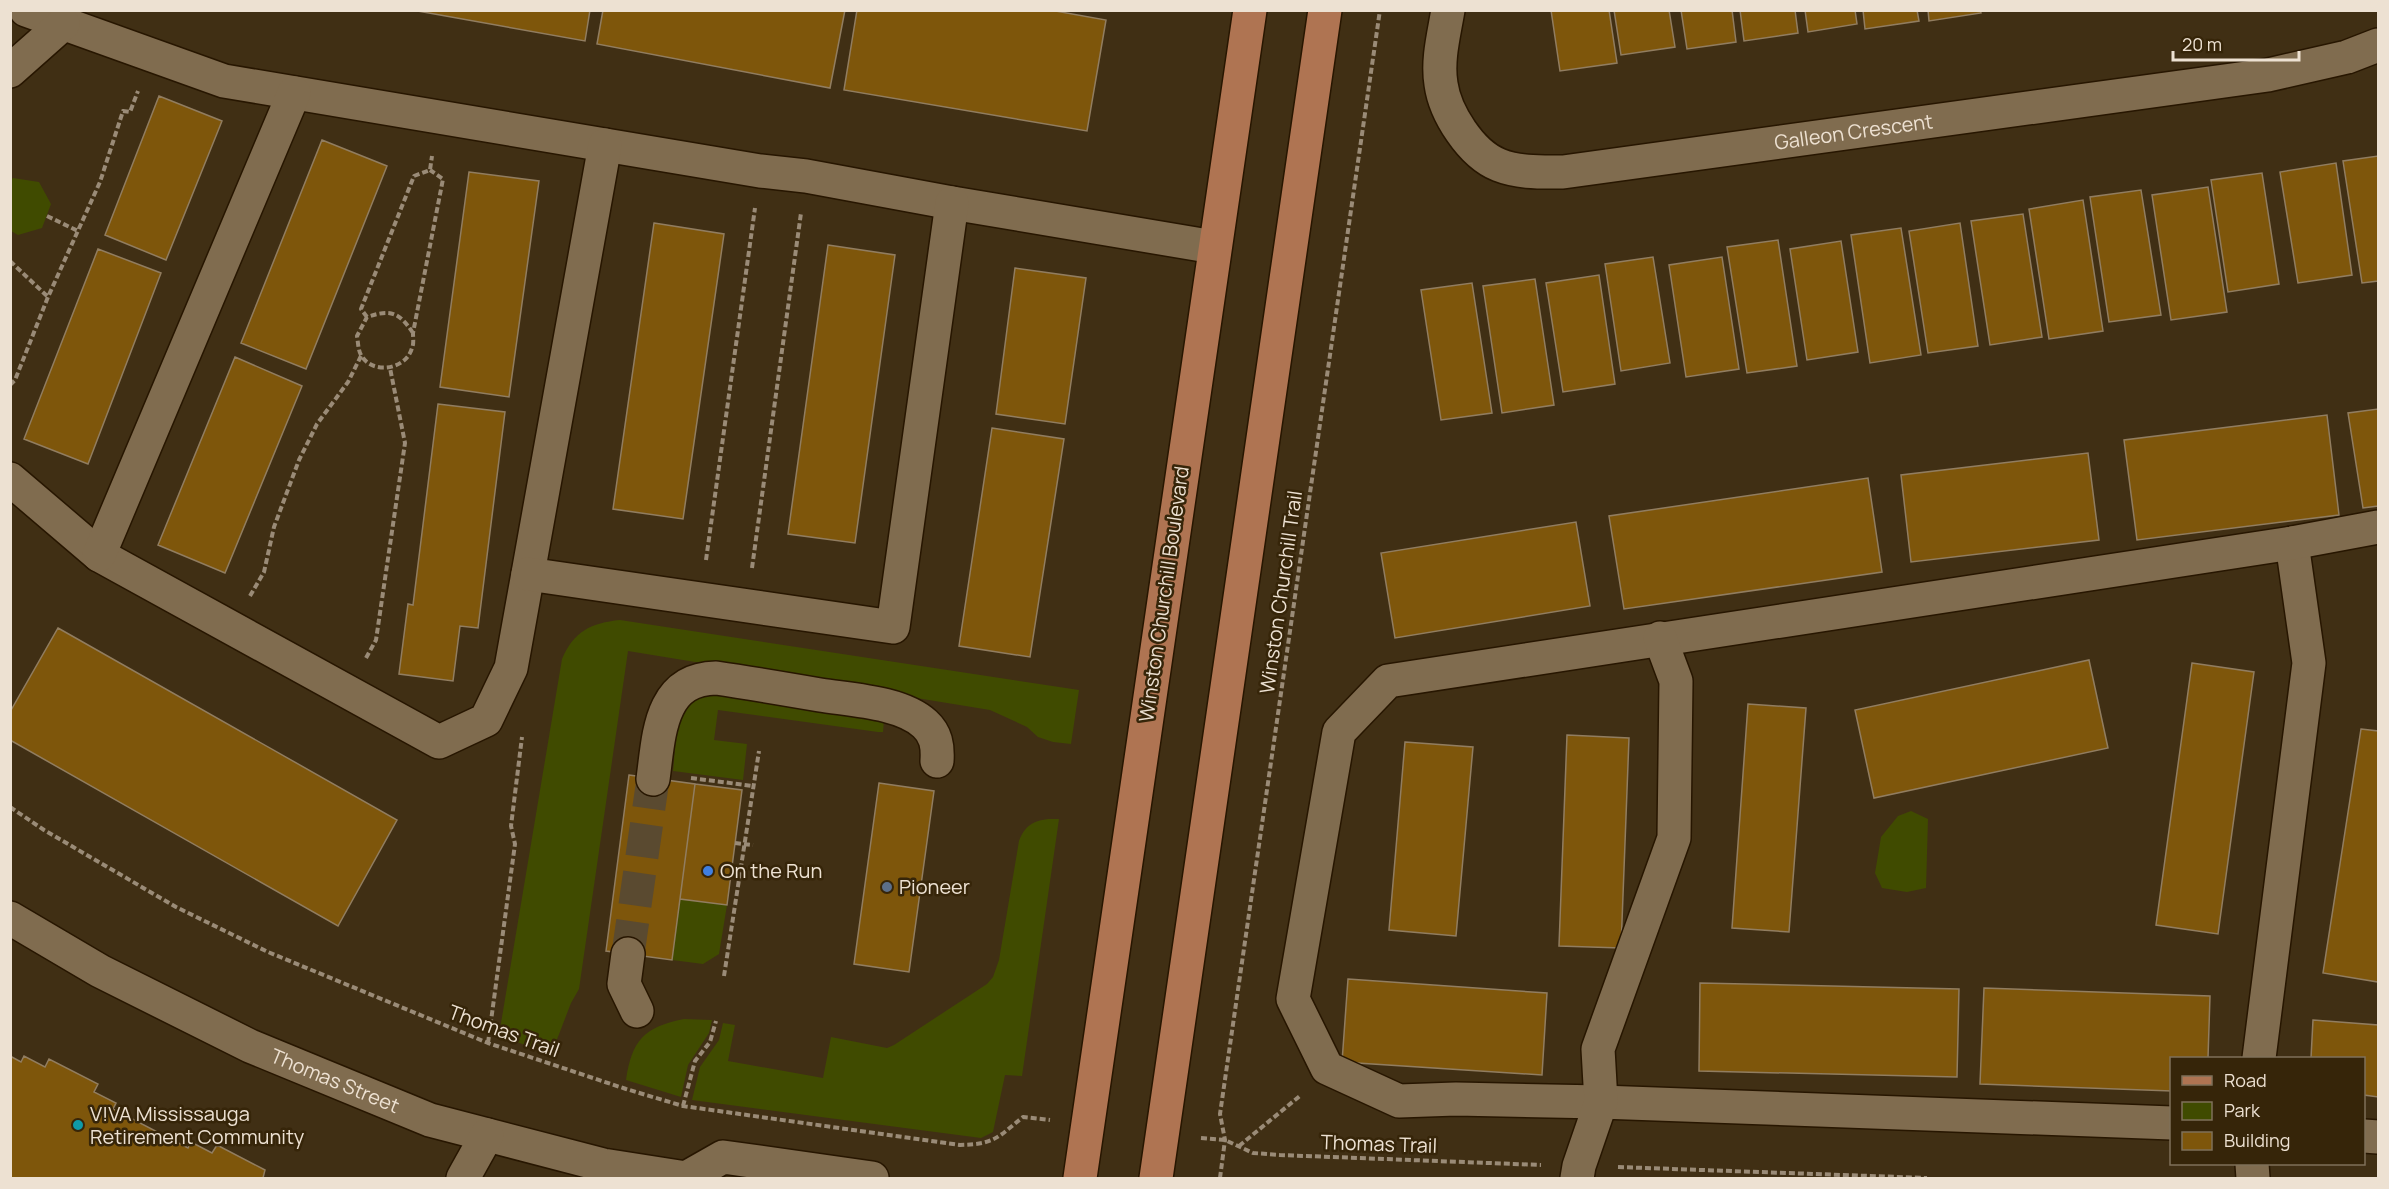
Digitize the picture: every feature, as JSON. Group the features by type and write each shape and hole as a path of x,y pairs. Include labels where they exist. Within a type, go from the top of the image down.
{"main road":[{"name":"Winston Churchill Boulevard","path":"1080,1179 1250,10"},
{"path":"1156,1179 1325,10"}],"street":[{"path":"26,10 224,81 760,171 806,176 1214,247"},
{"name":"Galleon Crescent","path":"1448,10 1441,57 1441,85 1452,118 1471,144 1497,164 1525,171 1563,172 2268,75 2347,57 2379,45"},
{"path":"10,71 63,24"},
{"path":"99,555 294,93"},
{"path":"10,479 99,555 439,742 486,720 511,668 605,145"},
{"path":"528,574 893,627 952,203"},
{"path":"2170,1123 1601,1102 1456,1099 1399,1101 1346,1077 1328,1068 1293,999 1339,732 1388,681 2292,543 2379,526"},
{"path":"2259,1057 2309,663 2292,543"},
{"path":"1577,1179 1579,1166 1601,1102 1598,1049 1674,838 1676,681 1660,638"},
{"path":"653,779 662,718 673,698 687,684 702,678 716,678 855,701 906,712 926,725 933,734 938,750 937,761"},
{"name":"Thomas Street","path":"10,918 100,970 250,1046 430,1120 603,1165 686,1178 723,1157 872,1179"},
{"path":"628,954 624,984 637,1011"},
{"path":"463,1179 487,1135"}],"path":[{"name":"Winston Churchill Trail","path":"1220,1179 1225,1140 1220,1114 1380,10"},
{"path":"10,385 15,380 48,297 100,182 123,111 130,112 150,55"},
{"path":"430,170 439,117"},
{"path":"367,317 361,309 414,176 430,170"},
{"path":"361,356 374,366 390,368 404,361 412,348 442,179 430,170"},
{"path":"700,599 760,171"},
{"path":"747,606 806,176"},
{"path":"47,216 78,231"},
{"path":"10,261 48,297"},
{"path":"232,628 264,572 274,526 299,460 317,424 348,382 361,356 357,336 367,317 385,311 402,318 413,333"},
{"path":"349,693 376,640 405,443 390,368"},
{"path":"488,1043 515,844 511,826 523,729"},
{"path":"724,976 759,751"},
{"name":"Thomas Trail","path":"10,807 44,831 176,907 267,952 488,1043 683,1106 960,1145 984,1144 993,1140 1023,1117"},
{"path":"735,843 753,845"},
{"path":"683,1106 693,1068 710,1042 716,1021"},
{"path":"1239,1146 1302,1094 1346,1077"},
{"name":"Thomas Trail","path":"1225,1140 1253,1153 1535,1164"},
{"path":"1641,1168 1926,1179"}],"green space":[{"path":"13,178 39,182 51,204 42,228 18,235 11,231 10,181"},
{"path":"620,620 1079,690 1071,744 1038,737 1027,727 990,710 628,651 579,989 571,1003 551,1055 499,1035 562,659 572,642 585,630 600,623"},
{"path":"716,695 876,718 884,720 883,732 718,710 714,740 747,744 743,780 673,771 677,732 682,714 696,698"},
{"path":"1911,811 1928,819 1926,888 1907,892 1882,888 1875,873 1881,837 1898,816"},
{"path":"1048,819 1059,819 1022,1076 1005,1075 993,1132 981,1138 692,1100 700,1067 719,1040 723,1023 735,1025 728,1061 823,1078 831,1037 887,1048 987,984 993,977 999,960 1019,841 1030,825"},
{"path":"680,899 727,905 719,954 703,964 672,960"},
{"path":"684,1019 712,1020 709,1033 688,1065 681,1097 626,1080 632,1055 642,1038 659,1026"}],"building":[{"path":"412,10 590,10 585,41"},
{"path":"603,10 845,10 830,88 597,44"},
{"path":"857,10 1050,10 1106,20 1087,131 844,90"},
{"path":"1551,10 1609,10 1617,63 1560,71"},
{"path":"1614,10 1669,10 1675,47 1621,55"},
{"path":"1681,10 1732,10 1736,42 1687,49"},
{"path":"1740,10 1795,10 1798,33 1744,41"},
{"path":"1805,10 1855,10 1857,24 1808,32"},
{"path":"1863,10 1917,10 1919,21 1865,29"},
{"path":"1928,10 1980,10 1981,13 1929,21"},
{"path":"159,96 222,121 166,260 105,235"},
{"path":"322,140 387,166 306,369 241,343"},
{"path":"2378,156 2378,281 2362,283 2343,161"},
{"path":"2336,163 2352,275 2298,283 2280,172"},
{"path":"469,172 539,181 509,397 440,387"},
{"path":"2262,173 2279,284 2228,292 2211,180"},
{"path":"2208,187 2227,312 2171,320 2152,195"},
{"path":"2141,190 2161,315 2109,322 2090,197"},
{"path":"2083,200 2103,331 2049,339 2029,209"},
{"path":"2023,214 2042,337 1990,345 1971,221"},
{"path":"654,223 724,234 683,519 613,509"},
{"path":"1960,223 1978,346 1928,353 1909,231"},
{"path":"1901,228 1921,355 1870,363 1851,235"},
{"path":"1778,240 1797,366 1747,373 1727,247"},
{"path":"1841,241 1858,352 1807,360 1790,249"},
{"path":"828,245 895,255 855,543 788,534"},
{"path":"98,249 161,273 88,464 24,439"},
{"path":"1653,257 1670,363 1621,371 1605,264"},
{"path":"1722,257 1739,369 1686,377 1669,265"},
{"path":"1015,268 1086,278 1065,424 996,414"},
{"path":"1599,275 1615,384 1563,392 1546,283"},
{"path":"1535,279 1554,405 1502,413 1483,286"},
{"path":"1472,283 1492,413 1441,420 1421,290"},
{"path":"235,357 302,386 225,573 158,545"},
{"path":"438,404 505,412 478,628 460,626 453,681 399,674 408,604 413,605"},
{"path":"2378,409 2378,506 2363,508 2348,413"},
{"path":"2327,415 2339,515 2137,540 2124,440"},
{"path":"992,428 1064,439 1030,657 959,646"},
{"path":"2088,453 2099,540 1911,562 1901,475"},
{"path":"1868,478 1882,572 1624,609 1609,516"},
{"path":"1576,522 1590,606 1395,638 1381,553"},
{"path":"58,628 397,820 338,926 10,740 10,712"},
{"path":"2089,660 2108,748 1874,798 1855,710"},
{"path":"2192,663 2254,672 2218,934 2156,925"},
{"path":"1748,704 1806,708 1789,932 1732,928"},
{"path":"2361,729 2378,731 2378,982 2323,973"},
{"path":"1567,735 1629,738 1621,948 1559,946"},
{"path":"1405,742 1473,747 1456,936 1389,930"},
{"path":"629,775 695,784 672,960 606,951"},
{"path":"879,783 934,791 909,972 854,964"},
{"name":"On the Run","path":"695,784 742,790 727,905 680,899"},
{"path":"1348,979 1547,993 1542,1075 1342,1062"},
{"path":"1700,983 1959,989 1957,1077 1699,1071"},
{"path":"1984,988 2210,996 2208,1057 2170,1057 2170,1091 1980,1084"},
{"path":"2313,1020 2378,1025 2378,1097 2365,1095 2365,1057 2311,1057"},
{"name":"V!VA Mississauga Retirement Community","path":"10,1056 21,1062 24,1056 45,1067 49,1059 98,1084 94,1092 116,1103 113,1109 188,1148 191,1142 212,1153 217,1145 265,1170 263,1178 10,1178"}],"tunnel":[{"path":"628,954 653,779"}],"place":[{"name":"On the Run","path":"708,871"},
{"name":"Pioneer","path":"887,887"},
{"name":"V!VA Mississauga Retirement Community","path":"78,1125"}]}
